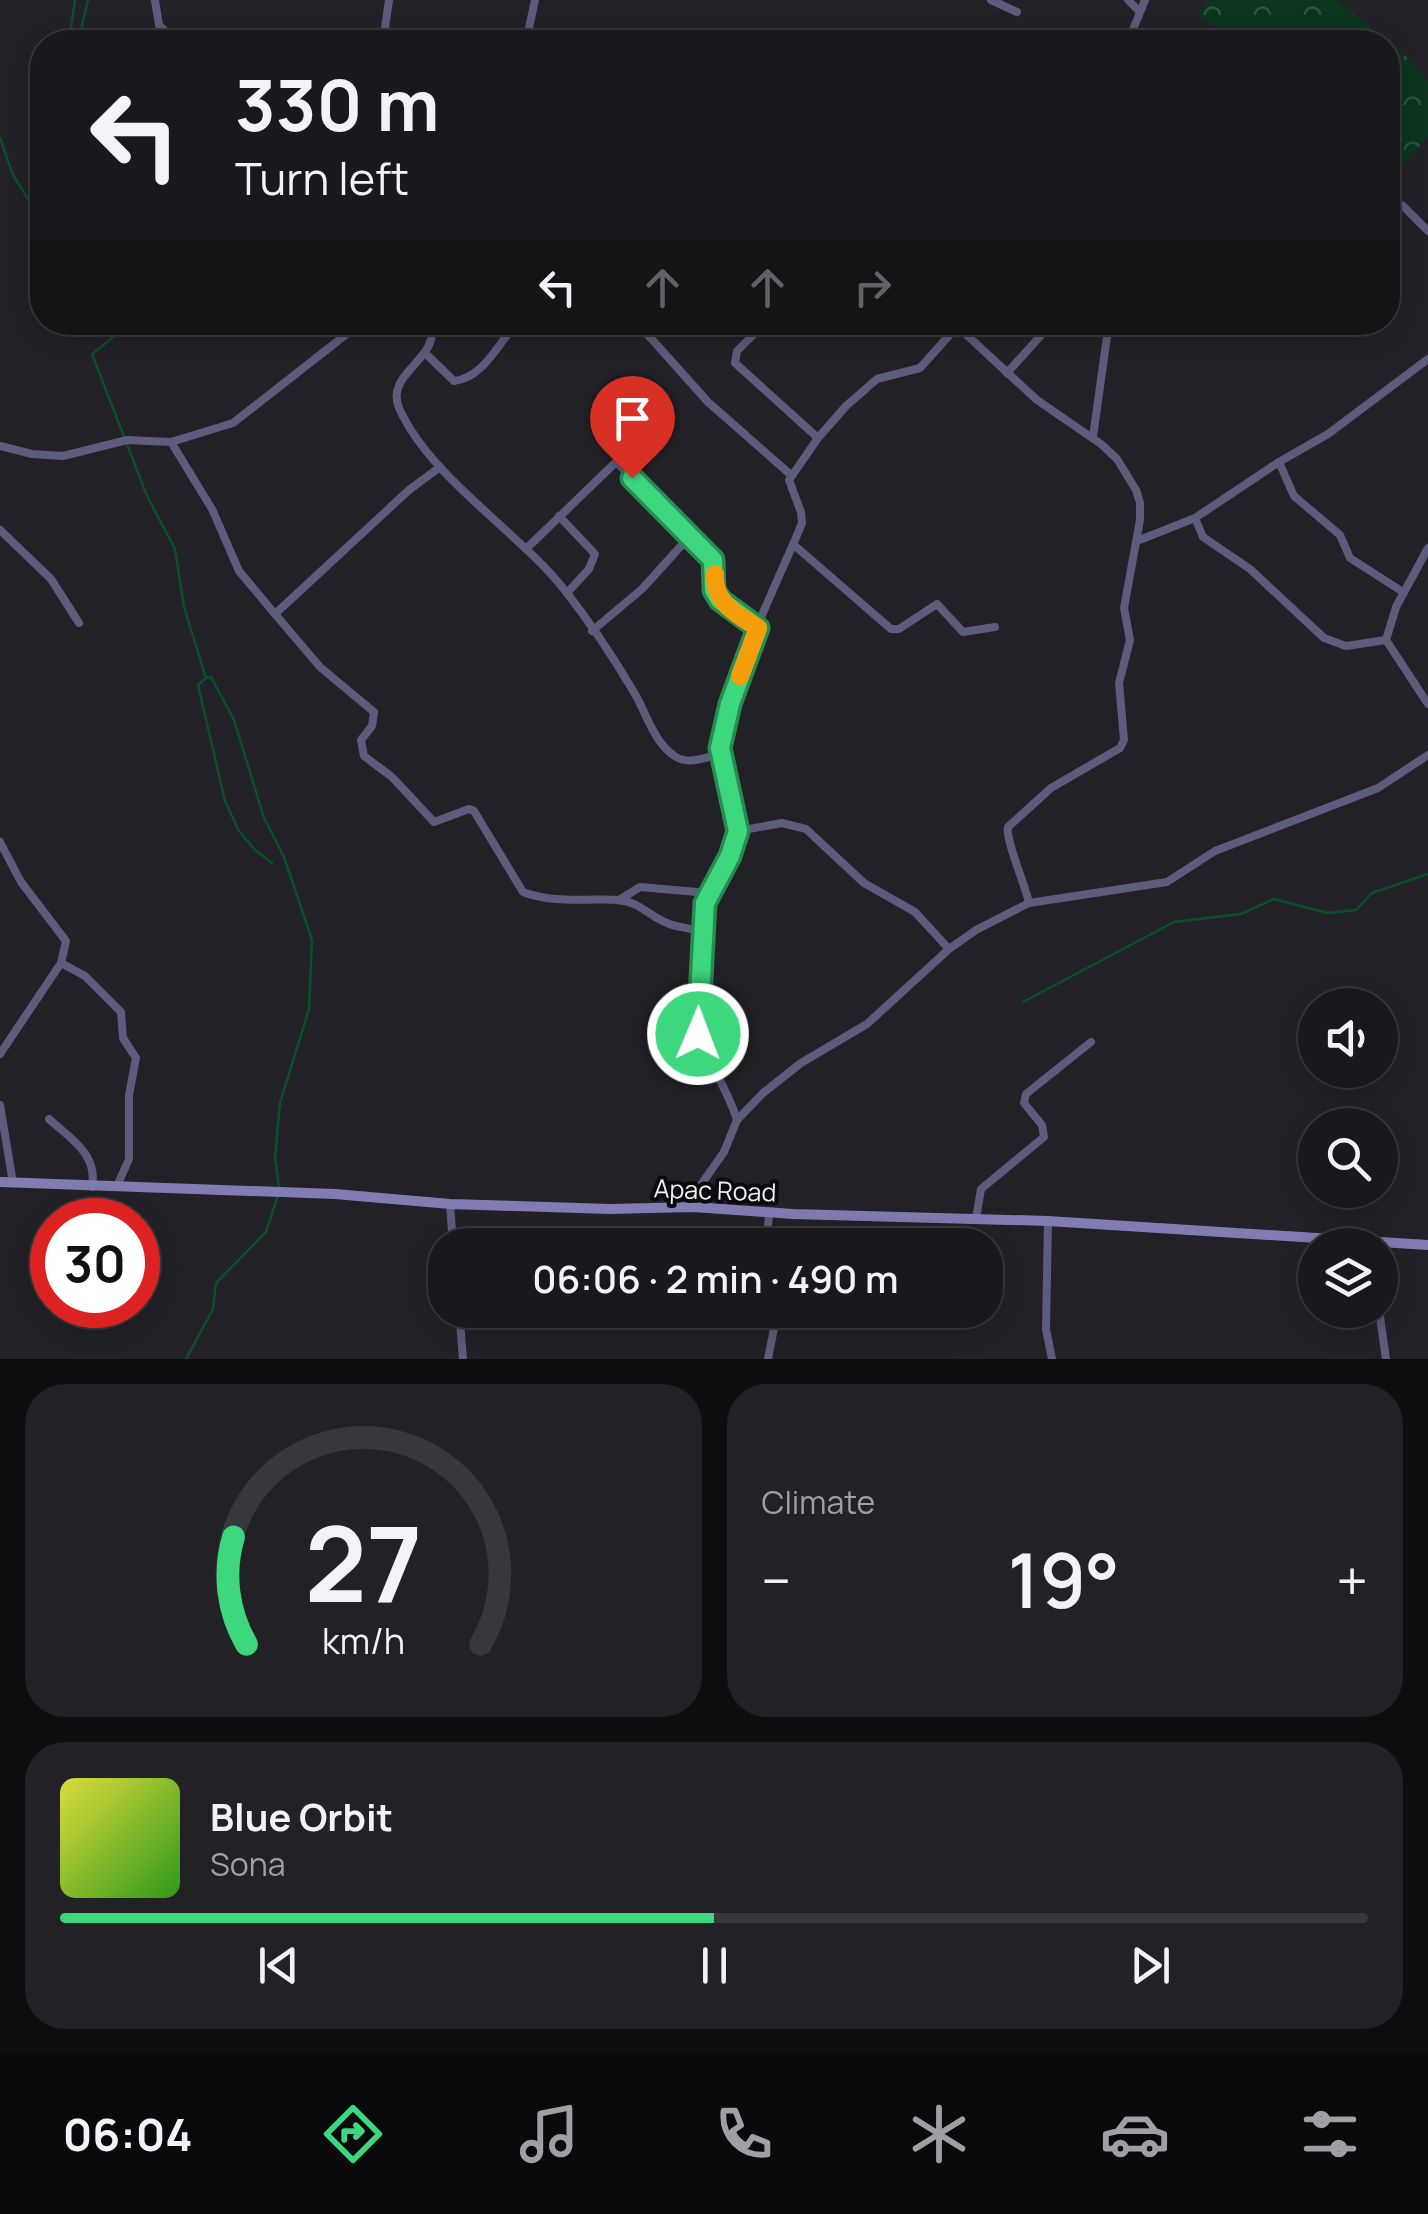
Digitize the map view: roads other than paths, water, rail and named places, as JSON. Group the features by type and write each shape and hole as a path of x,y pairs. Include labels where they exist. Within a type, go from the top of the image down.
{"main road":[{"name":"Apac Road","path":"0,1182 335,1194 450,1204 610,1209 693,1207 1048,1221 1298,1238"},
{"name":"Apac Road","path":"1398,1244 1428,1245"}],"street":[{"path":"155,0 159,24 165,30"},
{"path":"385,30 389,0"},
{"path":"529,30 535,0"},
{"path":"992,0 1017,12"},
{"path":"1128,0 1140,11"},
{"path":"1133,30 1145,0"},
{"path":"1400,204 1428,231"},
{"path":"0,446 48,456 82,453 128,440 171,442 234,423 346,335"},
{"path":"432,335 424,353 398,385 397,404 440,467 567,593 635,694 649,726 674,756 693,760 720,754"},
{"path":"424,353 454,381 465,379 478,370 506,335"},
{"path":"648,335 708,402 790,475"},
{"path":"753,335 737,351 735,363 818,438"},
{"path":"737,1120 729,1094 698,1034 704,910 708,893 730,856 738,831 720,754 730,704 802,518 790,488 790,475 818,438 874,382 920,368 950,335"},
{"path":"969,335 1050,411 1117,459 1136,490 1141,512 1124,608 1130,640 1119,683 1124,740 1120,748 1051,788 1008,827 1006,836 1029,902"},
{"path":"1008,373 1042,335"},
{"path":"1092,438 1107,335"},
{"path":"1137,541 1195,518 1328,434 1428,359"},
{"path":"171,442 212,509 240,571 320,667 374,712 372,726 361,740 364,756 392,776 434,822 469,809 474,811 526,894 566,901 619,900 644,908 663,922 704,935"},
{"path":"526,550 616,462 715,565 714,590 720,600 758,628"},
{"path":"1279,462 1294,496 1340,535 1350,558 1403,592"},
{"path":"275,614 409,490 440,467"},
{"path":"559,516 595,554 589,569 567,593"},
{"path":"1195,518 1203,537 1250,569 1324,638 1346,646 1386,640"},
{"path":"0,530 50,579 79,623"},
{"path":"592,630 642,589 690,536"},
{"path":"794,545 891,629 937,604 963,632 995,627"},
{"path":"1386,640 1403,592 1428,548"},
{"path":"1386,640 1428,704"},
{"path":"693,1207 698,1189 724,1152 737,1120 763,1093 800,1063 867,1024 949,949 976,930 1029,902 1167,882 1214,851 1378,788 1428,755"},
{"path":"738,831 782,823 806,828 864,883 915,912 949,949"},
{"path":"0,842 21,882 66,941 61,963 0,1054"},
{"path":"619,900 640,887 708,893"},
{"path":"61,963 86,976 121,1012 124,1038 136,1058 128,1094 129,1159 116,1188"},
{"path":"976,1219 981,1189 1044,1137 1042,1125 1024,1104 1026,1094 1091,1042"},
{"path":"0,1105 13,1183"},
{"path":"50,1119 89,1157 94,1174 92,1187"},
{"path":"450,1204 452,1228"},
{"path":"768,1212 768,1228"},
{"path":"1048,1221 1046,1328 1052,1359"},
{"path":"460,1328 463,1359"},
{"path":"768,1359 774,1328"},
{"path":"1382,1328 1386,1359"}],"waterway":[{"path":"72,30 75,0"},
{"path":"81,30 88,0"},
{"path":"0,138 13,175 30,202"},
{"path":"116,335 92,354 147,496 175,549 184,607 206,678 211,677 234,720 264,818 284,857 312,940 309,1009 280,1103 275,1158 279,1187"},
{"path":"205,679 198,685 225,801 239,831 272,863"},
{"path":"1023,1002 1174,922 1241,914 1274,899 1328,913 1356,910 1372,893 1428,874"},
{"path":"186,1359 213,1309 216,1283 266,1232 278,1195"}]}
